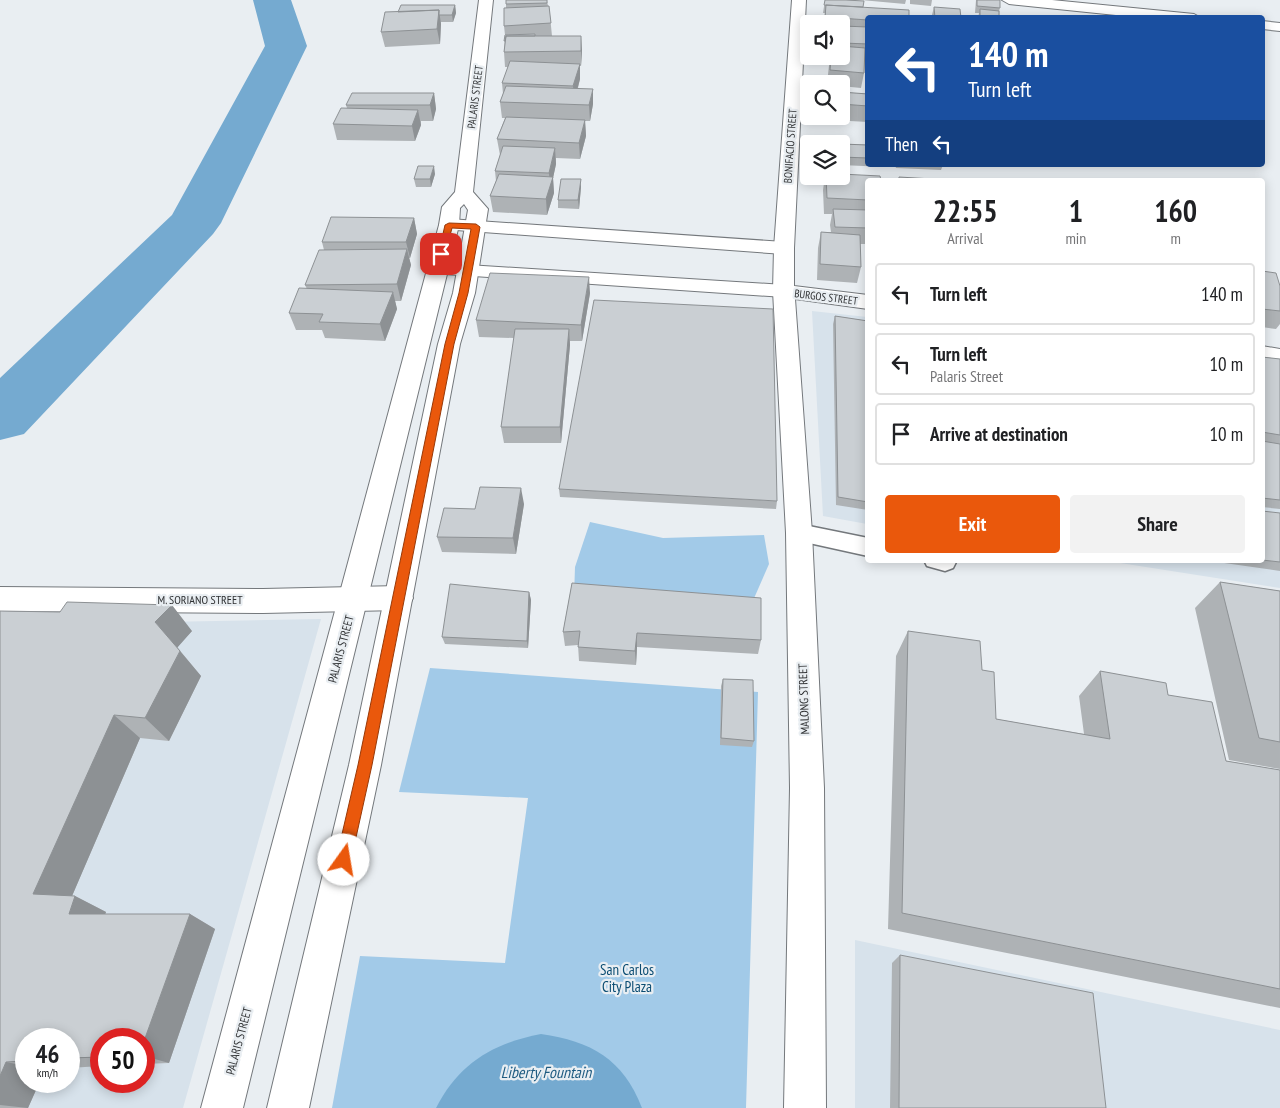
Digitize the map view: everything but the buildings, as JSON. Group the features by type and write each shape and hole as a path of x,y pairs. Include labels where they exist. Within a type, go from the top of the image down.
{"street":[{"name":"PALARIS STREET","path":"288,1108 365,765 449,344 468,270 462,226 451,207 464,193 486,0"},
{"name":"BONIFACIO STREET","path":"784,291 784,248 799,0"},
{"path":"1010,0 1163,15"},
{"name":"PALARIS STREET","path":"222,1108 354,599 437,269 462,226 478,209 464,193"},
{"path":"462,226 784,248"},
{"name":"BURGOS STREET","path":"437,269 784,291 865,302"},
{"name":"MALONG STREET","path":"784,291 799,533 807,788 805,1108"},
{"path":"1265,354 1280,356"},
{"name":"M. SORIANO STREET","path":"0,599 399,598"}],"lane":[{"path":"799,533 865,545"}],"shaded area":[{"path":"812,311 865,317 865,524 823,516"},
{"path":"1265,366 1280,368 1280,588 1120,563 1265,563"},
{"path":"321,619 183,1108 0,1108 0,625"},
{"path":"855,940 1280,1030 1280,1108 855,1108"}],"green space":[{"path":"590,522 663,538 764,535 769,564 748,612 574,597 575,567"},
{"name":"San Carlos City Plaza","path":"430,668 758,692 746,1108 332,1108 360,956 505,963 528,798 399,792"}],"water":[{"name":"Liberty Fountain","path":"541,1034 575,1042 603,1055 625,1077 642,1108 436,1108 445,1092 456,1079 480,1057 508,1043"}],"waterway":[{"path":"0,417 194,223 286,46 272,0"}],"route":[{"path":"344,860 365,765 449,344 455,318 464,293 476,227 449,225 441,254"}]}
